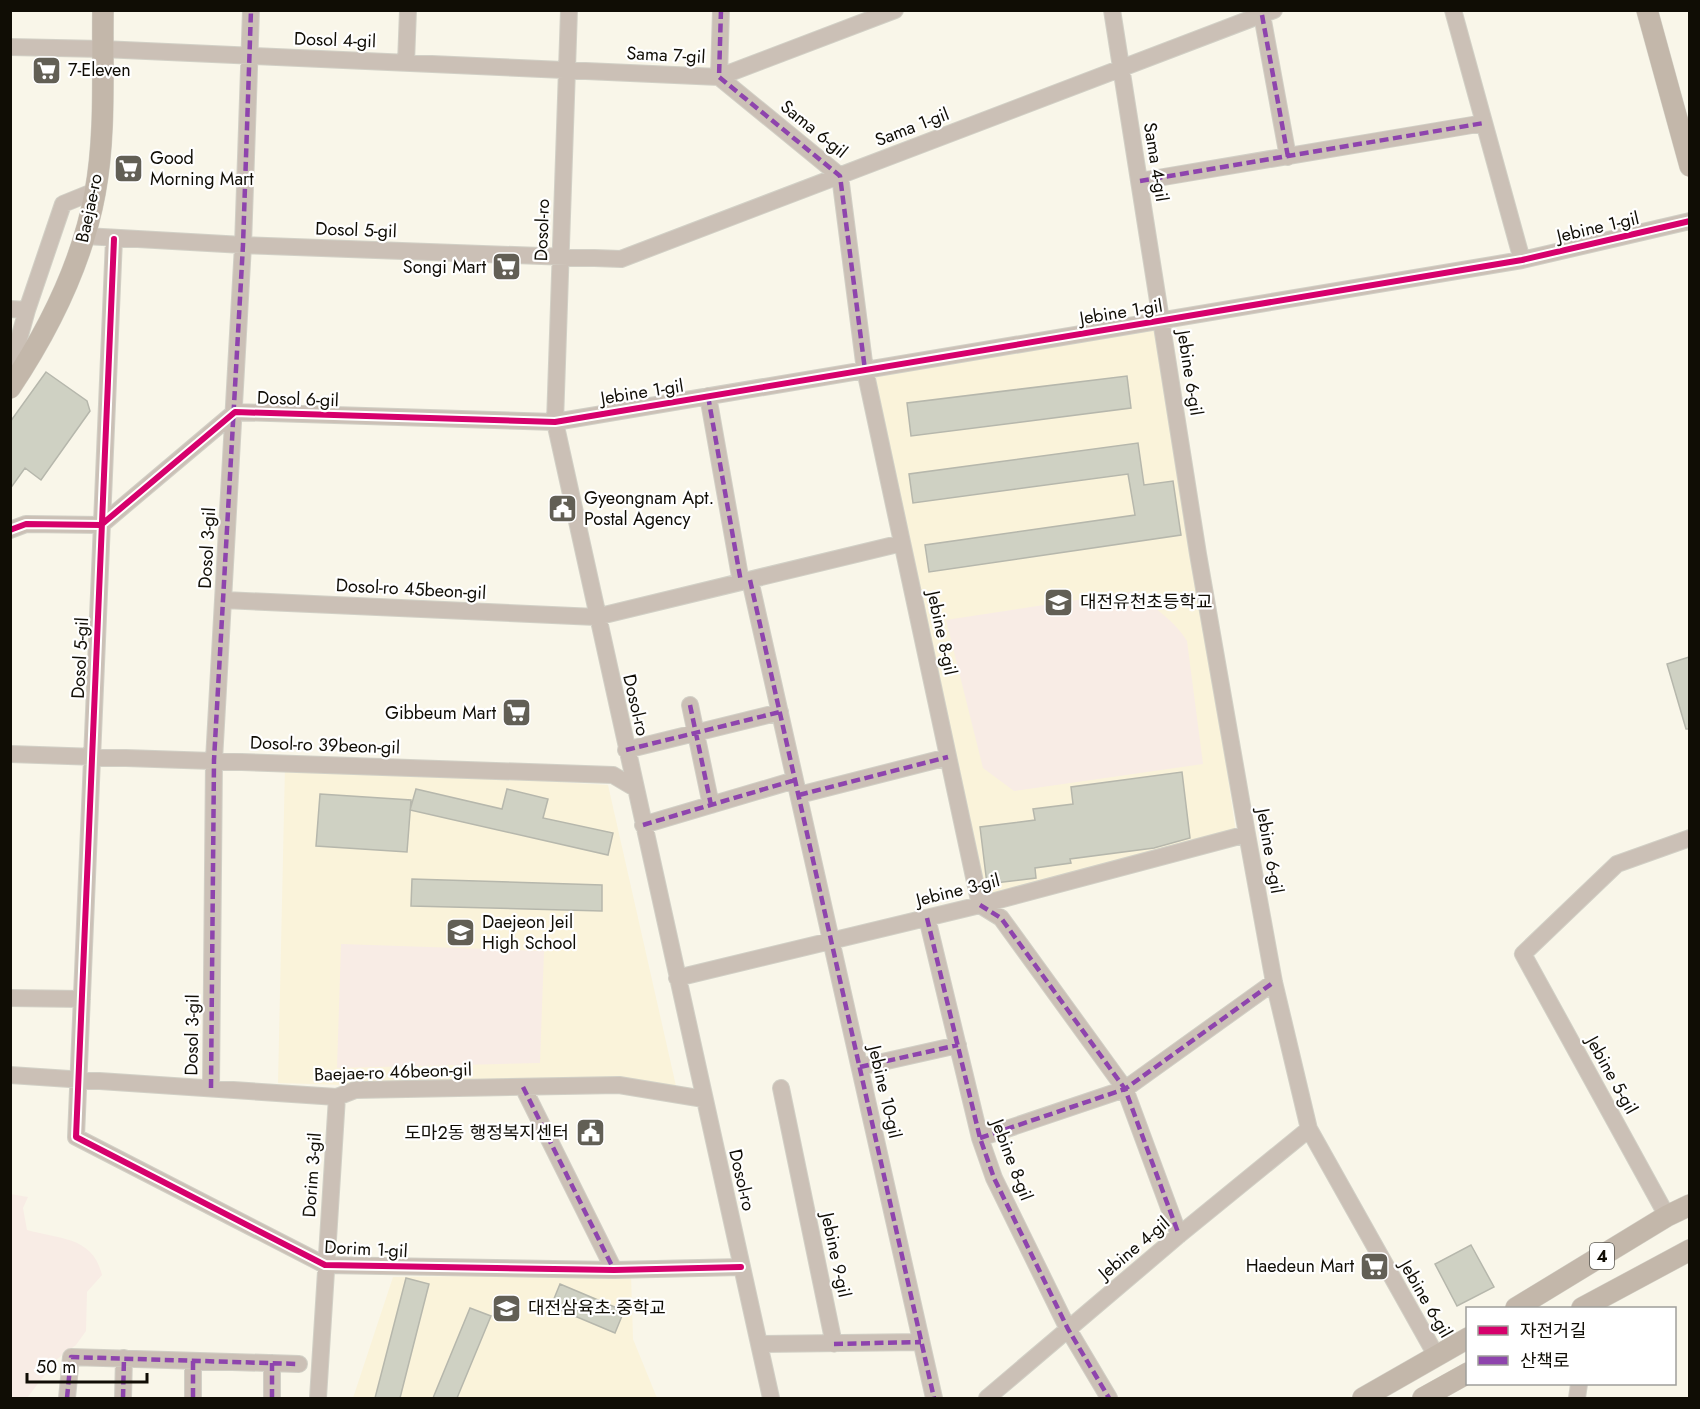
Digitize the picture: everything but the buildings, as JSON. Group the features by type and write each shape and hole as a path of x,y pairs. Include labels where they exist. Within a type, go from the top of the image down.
{"main road":[{"name":"Baejae-ro","path":"10,388 62,300 85,236 95,191 103,10"},
{"path":"1647,10 1689,166"},
{"name":"4","path":"1518,1307 1667,1216 1689,1205"},
{"name":"4","path":"1590,1306 1689,1250"},
{"path":"1363,1398 1466,1339"},
{"path":"1423,1398 1466,1375"}],"street":[{"name":"Dosol 3-gil","path":"211,1088 214,760 235,412 251,10"},
{"path":"406,63 408,10"},
{"name":"Dosol-ro","path":"569,10 555,422 596,617 771,1398"},
{"path":"719,77 721,10"},
{"name":"Sama 7-gil","path":"567,70 719,77 895,10"},
{"name":"Sama 4-gil","path":"1112,10 1162,320"},
{"path":"1453,10 1522,260"},
{"path":"1268,13 1288,157"},
{"name":"Sama 1-gil","path":"561,257 621,259 1268,13"},
{"name":"Dosol 4-gil","path":"10,47 567,70"},
{"name":"Sama 6-gil","path":"719,77 840,176 865,370"},
{"path":"1140,181 1484,123"},
{"path":"10,371 19,310 63,204 95,191"},
{"name":"Jebine 1-gil","path":"555,422 1522,260 1689,221"},
{"name":"Dosol 5-gil","path":"85,236 243,245 561,257"},
{"name":"Dosol 5-gil","path":"78,1079 114,239"},
{"name":"Jebine 6-gil","path":"1162,320 1198,554 1247,834 1274,982 1309,1129 1437,1357"},
{"name":"Jebine 8-gil","path":"865,370 980,905"},
{"name":"Jebine 10-gil","path":"708,396 746,581 780,712 934,1398"},
{"name":"Dosol 6-gil","path":"101,525 235,412 555,422"},
{"path":"16,527 101,525"},
{"path":"596,617 902,543"},
{"name":"Dosol-ro 45beon-gil","path":"224,600 596,617"},
{"path":"690,705 711,805"},
{"path":"626,750 780,712"},
{"name":"Dosol-ro 39beon-gil","path":"10,754 613,775 635,788"},
{"path":"643,825 711,805 948,757"},
{"name":"Jebine 3-gil","path":"677,978 980,905 1247,834"},
{"name":"Jebine 5-gil","path":"1667,1216 1523,954 1617,864 1689,838"},
{"path":"980,905 1001,918 1125,1089 1179,1235"},
{"name":"Jebine 8-gil","path":"927,918 980,1138 994,1178 1068,1329 1109,1398"},
{"path":"980,1138 1125,1089 1274,982"},
{"path":"10,998 82,999"},
{"path":"860,1067 958,1045"},
{"name":"Baejae-ro 46beon-gil","path":"10,1075 337,1097 355,1090 619,1085 704,1099"},
{"name":"Dorim 1-gil","path":"78,1079 76,1137 325,1265 614,1270 741,1267"},
{"path":"523,1087 614,1270"},
{"name":"Jebine 9-gil","path":"781,1088 834,1344"},
{"name":"Dorim 3-gil","path":"318,1398 337,1097"},
{"name":"Jebine 4-gil","path":"987,1398 1179,1235 1309,1129"},
{"path":"759,1344 921,1342"},
{"path":"67,1398 71,1357 299,1364"},
{"path":"123,1398 124,1358"},
{"path":"193,1361 193,1398"},
{"path":"272,1364 272,1398"}],"shaded area":[{"name":"대전유천초등학교","path":"1162,320 1236,833 979,898 865,370"},
{"path":"1136,591 1176,626 1187,641 1203,764 1014,791 983,768 946,620"},
{"name":"Daejeon Jeil High School","path":"285,766 608,785 676,1086 626,1078 513,1090 278,1083"},
{"path":"341,944 544,951 540,1063 337,1068"},
{"path":"10,1194 28,1197 23,1208 27,1230 73,1241 82,1246 91,1253 102,1275 87,1292 86,1331 76,1345 56,1360 27,1398 11,1398"},
{"name":"대전삼육초.중학교","path":"631,1274 633,1339 657,1398 353,1398 393,1277"}],"marked path":[{"path":"211,1088 214,760 243,245 251,10"},
{"path":"721,10 719,77 840,176 865,370"},
{"path":"1262,15 1288,157"},
{"path":"1140,181 1484,123"},
{"path":"708,396 741,582"},
{"path":"750,580 934,1398"},
{"path":"690,705 711,805"},
{"path":"626,750 780,712"},
{"path":"799,795 948,757"},
{"path":"643,825 795,780"},
{"path":"980,905 1001,918 1125,1089 1179,1235"},
{"path":"927,918 980,1138 994,1178 1068,1329 1109,1398"},
{"path":"980,1138 1125,1089 1274,982"},
{"path":"860,1067 958,1045"},
{"path":"523,1087 614,1270"},
{"path":"834,1344 921,1342"},
{"path":"67,1398 71,1357 299,1364"},
{"path":"123,1398 124,1358"},
{"path":"193,1361 193,1398"},
{"path":"272,1363 272,1398"}],"cycle path":[{"path":"10,530 26,524 101,525 235,412 555,422 1522,260 1690,221"},
{"path":"114,239 76,1137 325,1265 614,1270 741,1267"}],"place":[{"name":"7-Eleven","path":"47,70"},
{"name":"Good Morning Mart","path":"129,168"},
{"name":"Songi Mart","path":"507,267"},
{"name":"Gyeongnam Apt. Postal Agency","path":"563,508"},
{"name":"대전유천초등학교","path":"1059,602"},
{"name":"Gibbeum Mart","path":"517,713"},
{"name":"Daejeon Jeil High School","path":"461,932"},
{"name":"도마2동 행정복지센터","path":"590,1133"},
{"name":"Haedeun Mart","path":"1375,1266"},
{"name":"대전삼육초.중학교","path":"507,1308"}]}
